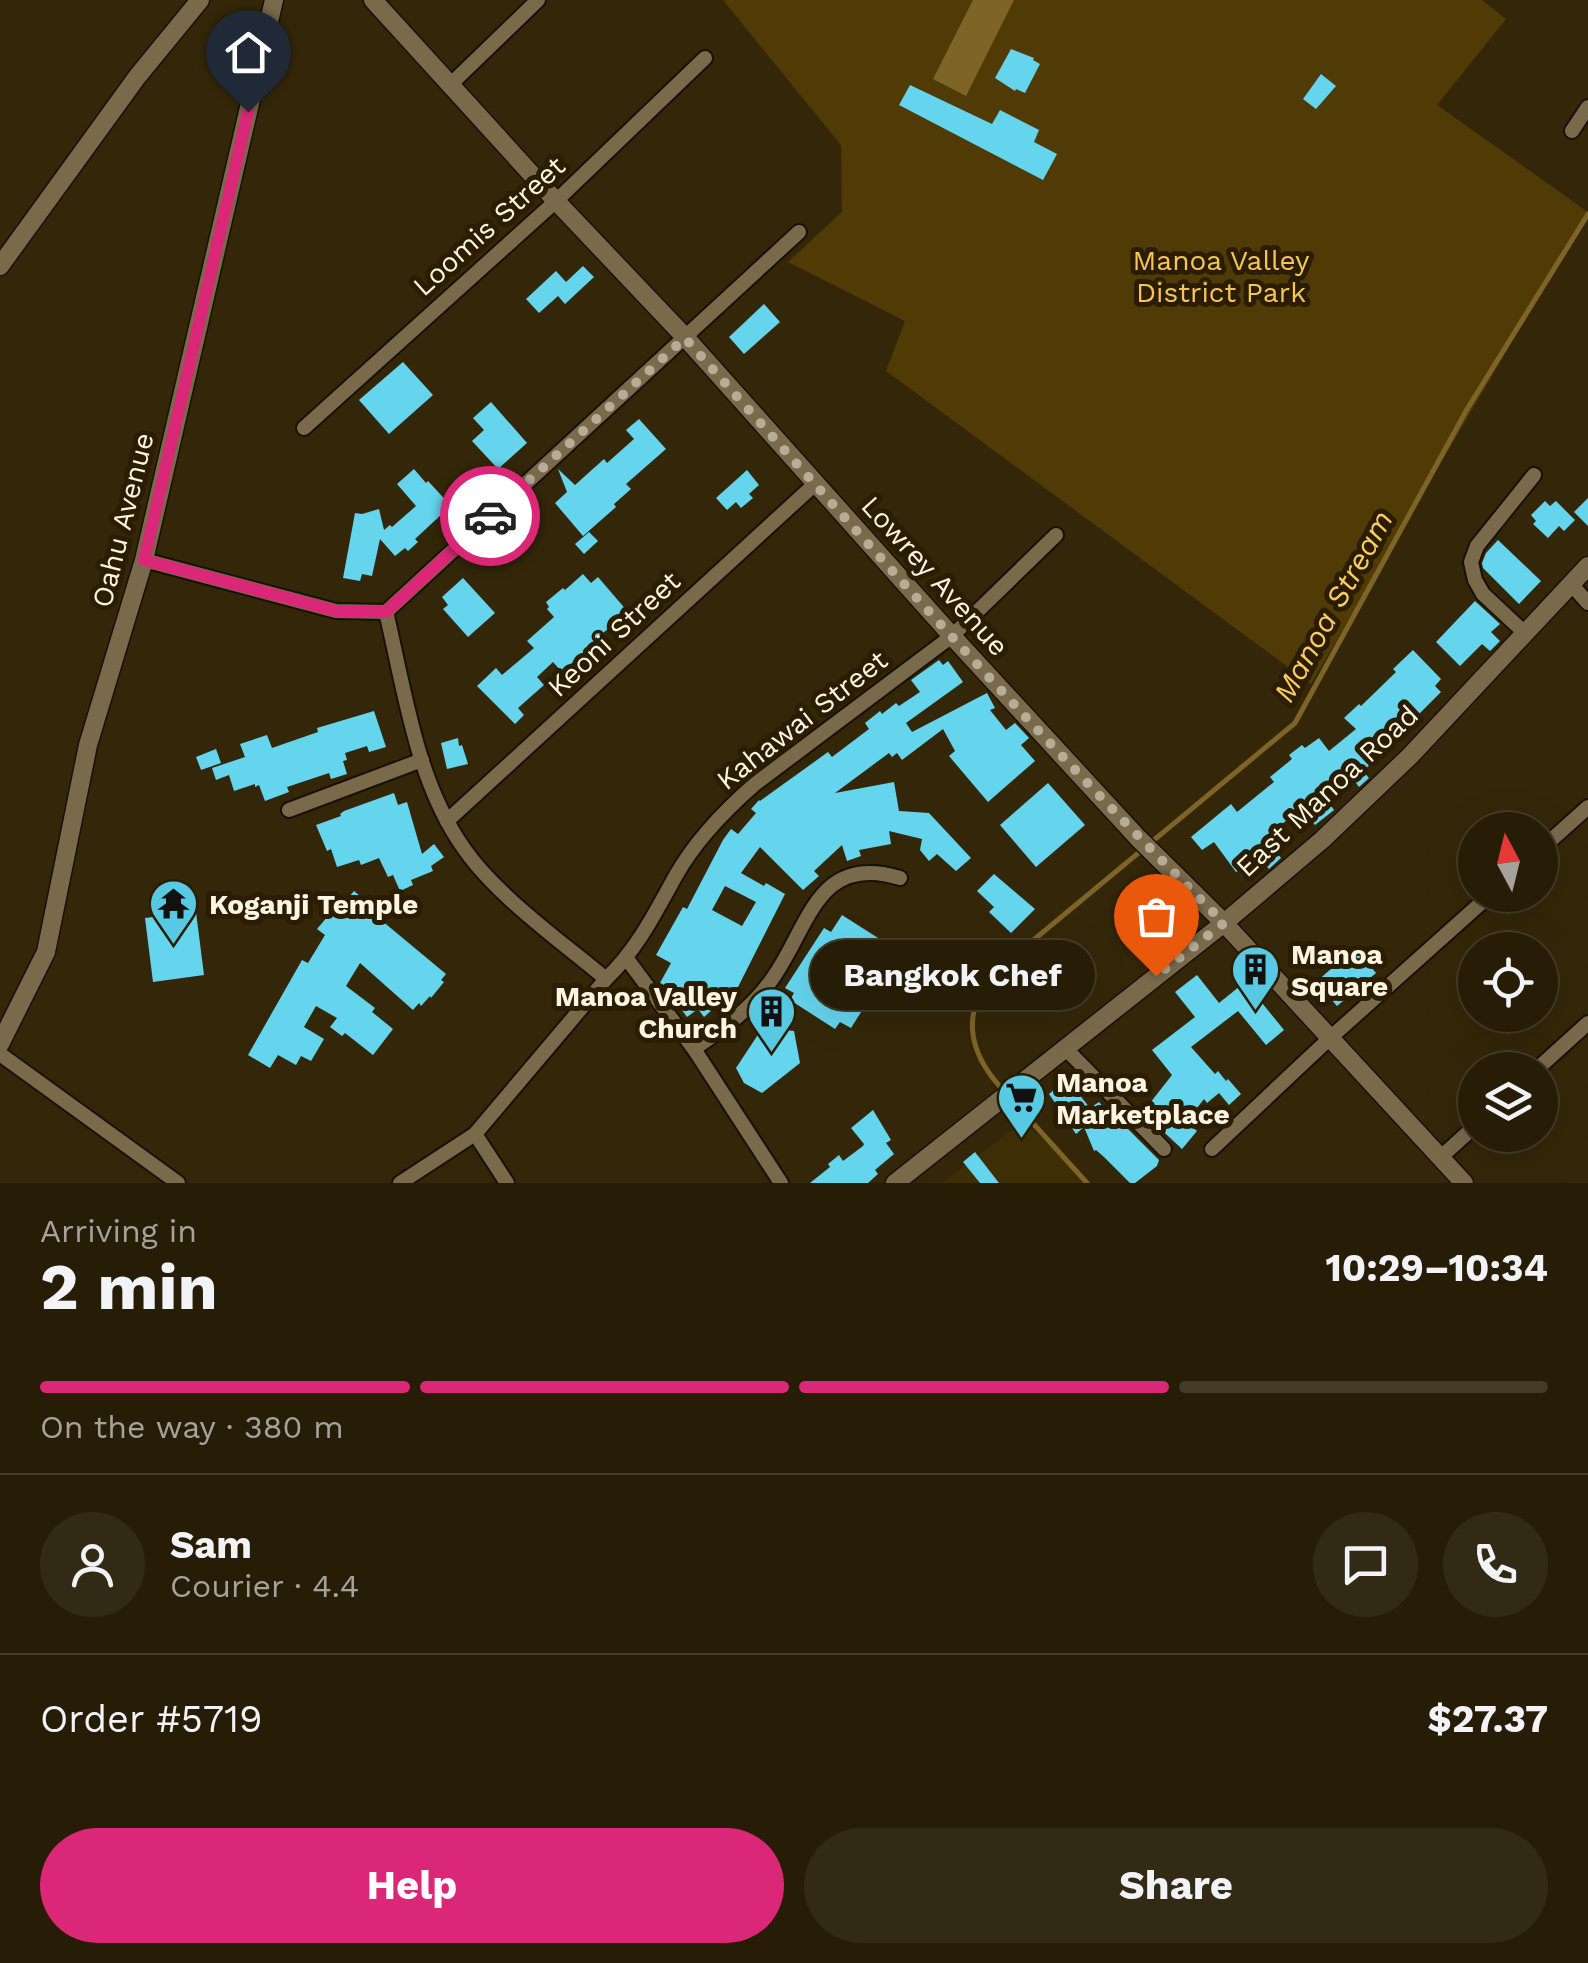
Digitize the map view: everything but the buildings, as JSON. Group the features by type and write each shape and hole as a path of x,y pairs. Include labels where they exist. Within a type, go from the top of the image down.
{"street":[{"path":"0,266 137,77 200,0"},
{"name":"Oahu Avenue","path":"0,1044 46,952 88,745 144,560 274,0"},
{"name":"Lowrey Avenue","path":"373,0 1138,838 1224,923 1464,1183"},
{"path":"450,85 538,0"},
{"name":"Loomis Street","path":"304,428 556,201 705,58"},
{"path":"1572,131 1588,107"},
{"path":"144,560 336,611 386,612 800,232"},
{"path":"1525,634 1483,594 1471,562 1477,546 1534,475"},
{"name":"Keoni Street","path":"447,821 814,484"},
{"name":"Kahawai Street","path":"400,1183 476,1134 627,959 688,857 733,804 952,636 1056,534"},
{"name":"East Manoa Road","path":"896,1183 1274,882 1388,778 1588,566"},
{"path":"1571,584 1588,603"},
{"path":"386,612 422,760 447,821 490,880 606,980"},
{"path":"289,810 422,760"},
{"path":"1558,834 1588,807"},
{"path":"694,1049 745,1012 760,995 794,946 813,907 840,880 857,871 882,872 900,878"},
{"path":"1212,1149 1471,912"},
{"path":"627,959 694,1049 781,1183"},
{"path":"1556,1052 1588,1023"},
{"path":"1065,1048 1164,1149"},
{"path":"0,1054 178,1183"},
{"path":"476,1134 507,1183"},
{"path":"1440,1158 1458,1142"}],"shaded area":[{"path":"973,0 1014,0 966,96 933,79"},
{"name":"Manoa Marketplace","path":"1022,1122 1066,1158 1087,1183 942,1183"}],"green space":[{"name":"Manoa Valley District Park","path":"723,0 1482,0 1506,19 1437,105 1588,212 1311,684 886,371 905,321 788,262 842,212 841,145"}],"waterway":[{"name":"Manoa Stream","path":"1004,1091 982,1061 972,1029 978,998 988,982 1001,967 1295,723 1466,411 1588,214"},
{"name":"Manoa Stream","path":"1011,1099 1087,1183"}],"way so far":[{"path":"490,516 685,338 1138,838 1224,923 1156,976"}],"place":[{"name":"Koganji Temple","path":"174,946"},
{"name":"Bangkok Chef","path":"1156,976"},
{"name":"Manoa Square","path":"1256,1012"},
{"name":"Manoa Valley Church","path":"772,1054"},
{"name":"Manoa Marketplace","path":"1021,1140"}],"route":[{"path":"248,112 144,560 336,611 386,612 490,516"}]}
